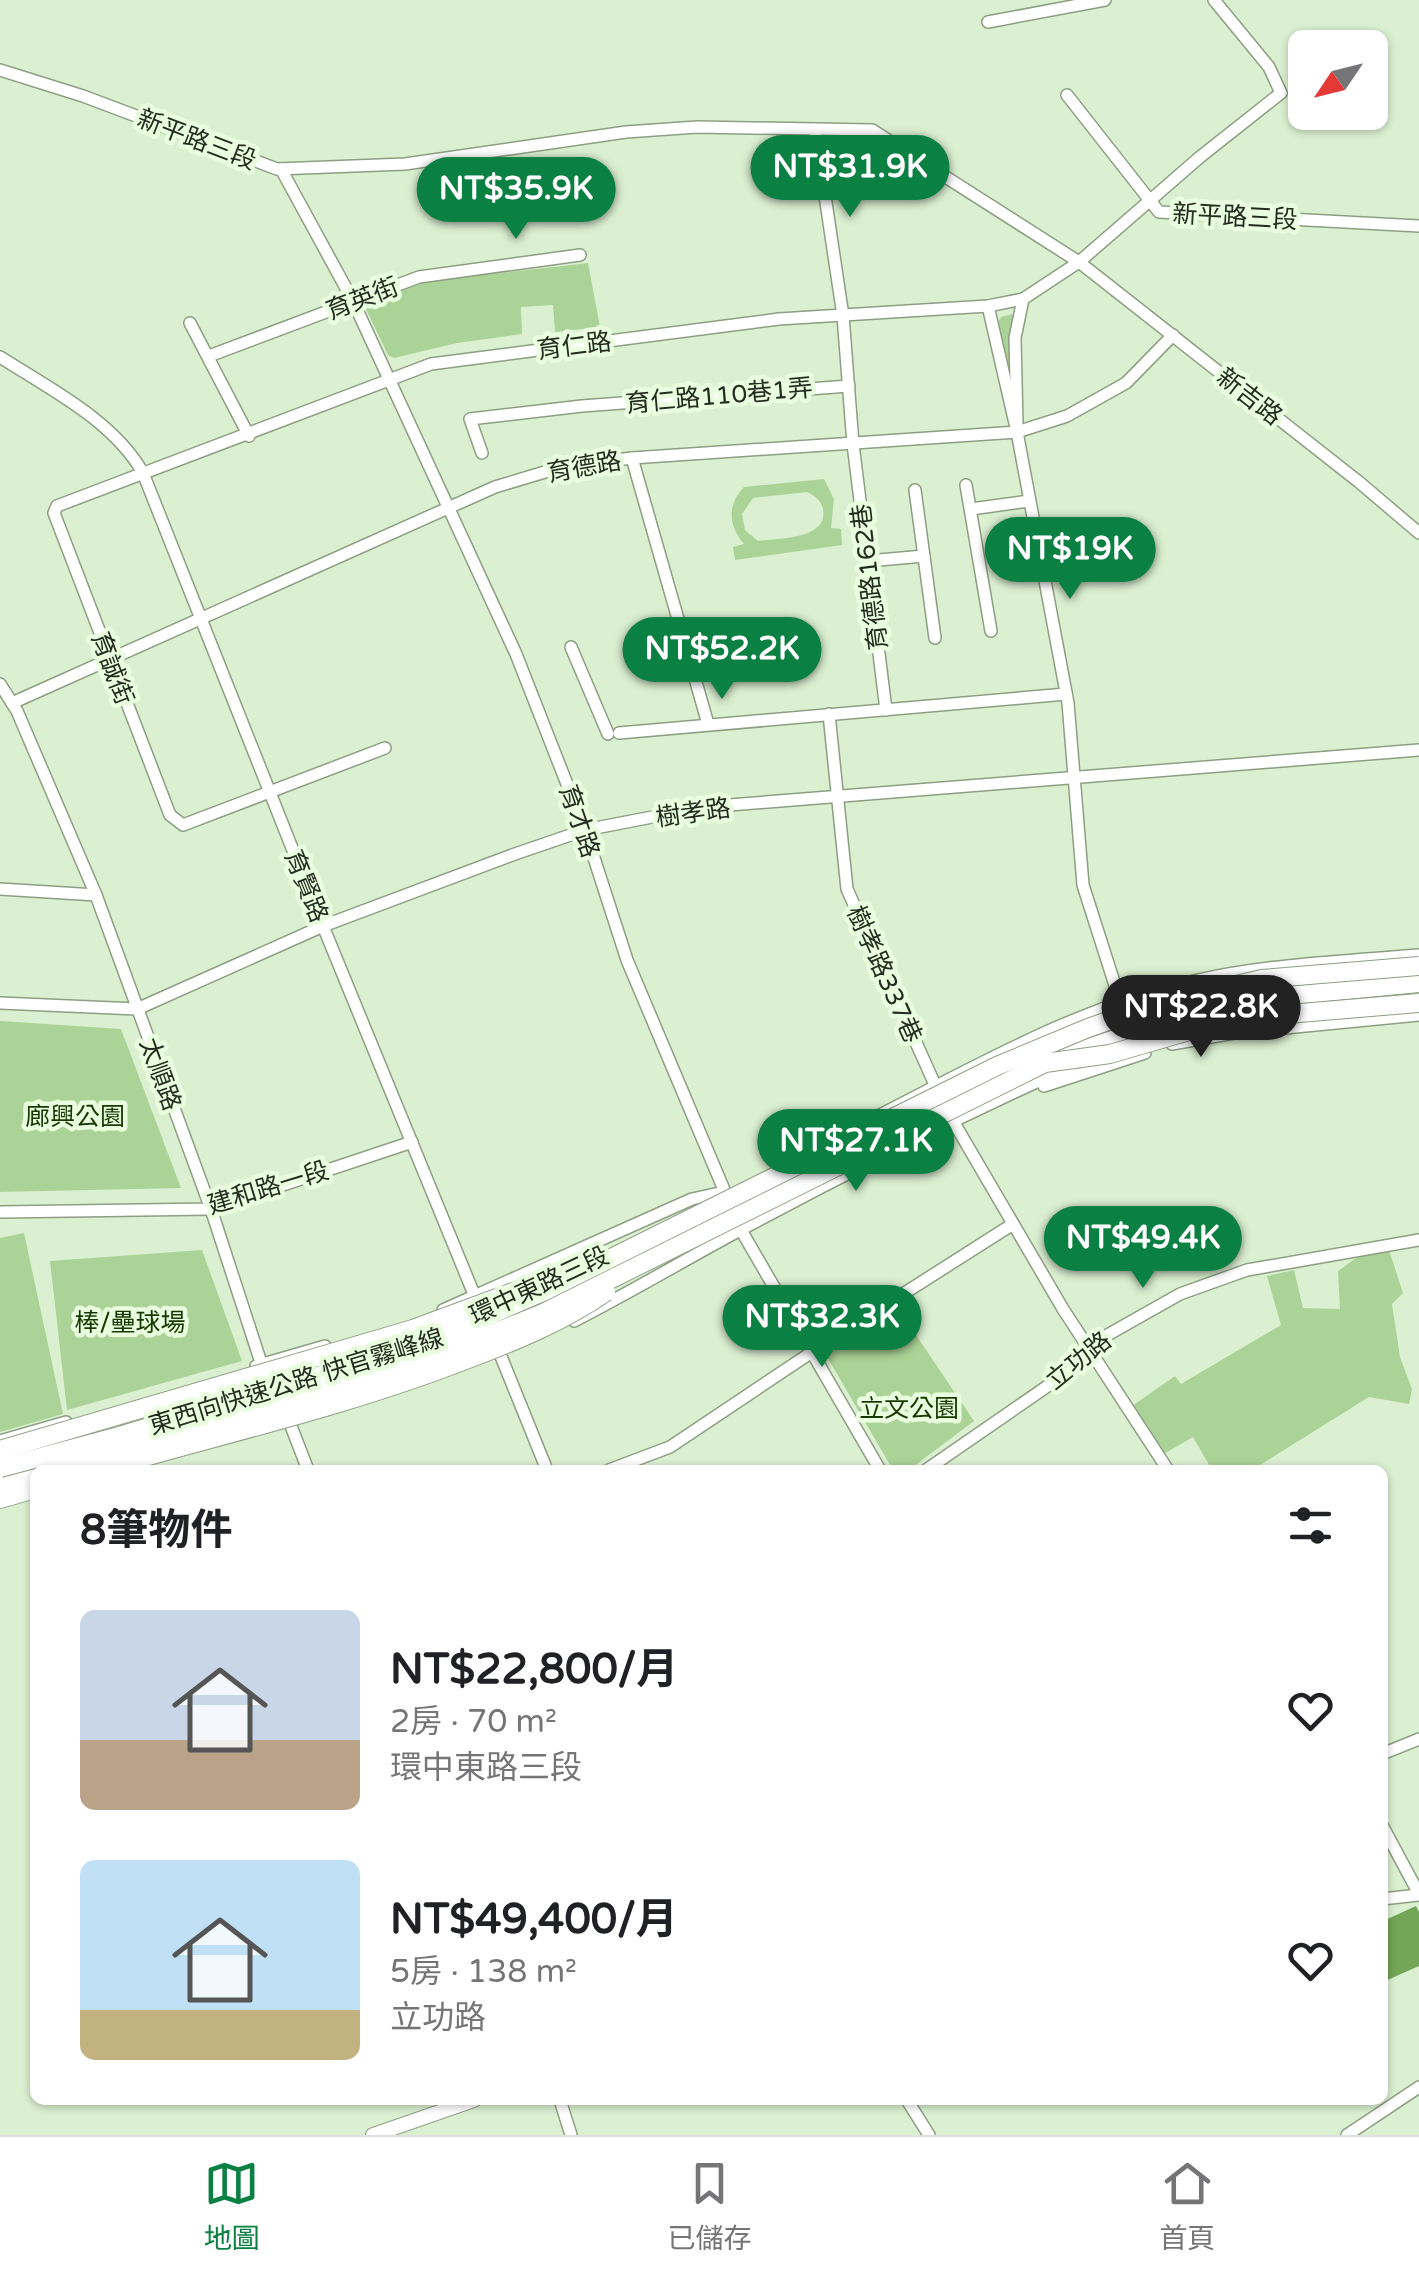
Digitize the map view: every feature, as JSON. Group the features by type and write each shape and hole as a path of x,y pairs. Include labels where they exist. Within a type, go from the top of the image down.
{"highway":[{"name":"東西向快速公路 快官霧峰線","path":"0,1468 416,1347 545,1291 998,1066 1162,1002 1262,979 1419,966"},
{"name":"東西向快速公路 快官霧峰線","path":"63,1465 414,1364 543,1313 1046,1064 1198,1011 1264,998 1419,984"},
{"path":"1046,1064 1110,1054 1200,1028 1262,1016 1419,1000"},
{"path":"0,1454 414,1329 639,1242"},
{"path":"116,1465 424,1377 581,1309 648,1262"},
{"path":"0,1487 30,1478"},
{"path":"0,1502 30,1493"}],"main road":[{"path":"374,2135 460,2105"}],"street":[{"path":"988,22 1105,0"},
{"path":"1067,95 1150,201 1281,93 1269,67 1218,5 1232,0"},
{"name":"新平路三段","path":"0,70 282,169 404,164 626,132 696,128 872,130 1079,262"},
{"name":"育仁路110巷1弄","path":"815,129 843,316 853,444"},
{"name":"育才路","path":"282,169 354,302 516,654 584,830 627,960 741,1230 877,1465"},
{"name":"新平路三段","path":"1023,300 1079,262 1150,201 1158,212 1419,226"},
{"name":"育英街","path":"209,356 419,277 580,256"},
{"name":"新吉路","path":"1079,262 1419,533"},
{"path":"1016,432 1015,338 1023,300"},
{"name":"育仁路","path":"143,473 431,364 779,319 988,306 1023,300"},
{"path":"988,306 1066,694 1083,885 1121,1004"},
{"path":"190,323 249,436"},
{"name":"育德路","path":"12,703 495,487 565,466 632,458 1016,432 1067,416 1126,383 1173,335"},
{"name":"育賢路","path":"0,357 77,406 132,452 143,473 323,926 545,1465"},
{"name":"育仁路110巷1弄","path":"482,453 470,419 849,386"},
{"name":"育德路162巷","path":"853,444 886,710"},
{"path":"632,458 708,724"},
{"name":"育誠街","path":"143,473 57,506 54,513 170,815 183,825 269,790"},
{"path":"966,486 992,630"},
{"path":"915,490 935,638"},
{"path":"971,509 1029,500"},
{"path":"868,560 924,556"},
{"path":"572,647 614,733 1066,694"},
{"name":"太順路","path":"0,684 12,703 96,895 211,1208 259,1364 288,1418 306,1465"},
{"name":"樹孝路337巷","path":"829,714 847,889 936,1086"},
{"path":"269,790 384,748"},
{"name":"樹孝路","path":"0,1003 137,1009 323,926 584,830 704,808 1419,750"},
{"path":"0,889 96,895"},
{"name":"環中東路三段","path":"0,1454 416,1340 482,1314 544,1287 724,1192 1081,1017 1197,980 1260,969 1419,955"},
{"name":"環中東路三段","path":"141,1465 498,1348 644,1286 741,1230 983,1106 1110,1049 1204,1021 1264,1012 1419,1000"},
{"name":"環中東路三段","path":"983,1106 1170,1044 1234,1032 1419,1014"},
{"path":"953,1122 1165,1465"},
{"name":"建和路一段","path":"0,1212 211,1208 412,1142"},
{"name":"環中東路三段","path":"0,1441 412,1322 692,1200 724,1192"},
{"path":"623,1465 670,1448 1013,1224"},
{"name":"立功路","path":"933,1465 1094,1354 1096,1342 1180,1294 1248,1270 1419,1240"},
{"name":"環中東路三段","path":"93,1465 288,1418"},
{"path":"1388,1752 1419,1739"},
{"path":"1388,1837 1419,1894 1388,1898"},
{"path":"1347,2135 1419,2087"},
{"path":"562,2105 572,2135"},
{"path":"910,2105 929,2135"}],"green space":[{"path":"588,263 600,327 555,332 553,305 521,307 522,334 457,343 394,358 388,355 366,309 369,303 425,282"},
{"path":"1012,314 1015,397 997,325 1001,317"},
{"path":"824,479 834,499 831,528 841,529 842,545 735,560 733,547 744,544 732,522 732,508 744,487","holes":["807,492 823,509 823,519 810,532 758,541 745,530 742,514 753,498"]},
{"name":"廊興公園","path":"0,1021 121,1029 181,1188 0,1192"},
{"path":"24,1233 63,1414 0,1432 0,1238"},
{"name":"棒/壘球場","path":"202,1250 242,1361 67,1410 50,1261"},
{"path":"1389,1250 1403,1293 1392,1304 1400,1357 1412,1389 1409,1404 1369,1397 1260,1465 1209,1465 1193,1437 1162,1455 1132,1406 1175,1376 1181,1384 1281,1325 1267,1276 1294,1270 1303,1308 1340,1309 1338,1271 1359,1256"},
{"name":"立文公園","path":"897,1307 974,1421 916,1465 890,1465 826,1355"}],"shaded area":[{"path":"1416,1906 1419,1912 1419,1966 1388,1980 1388,1919"}]}
